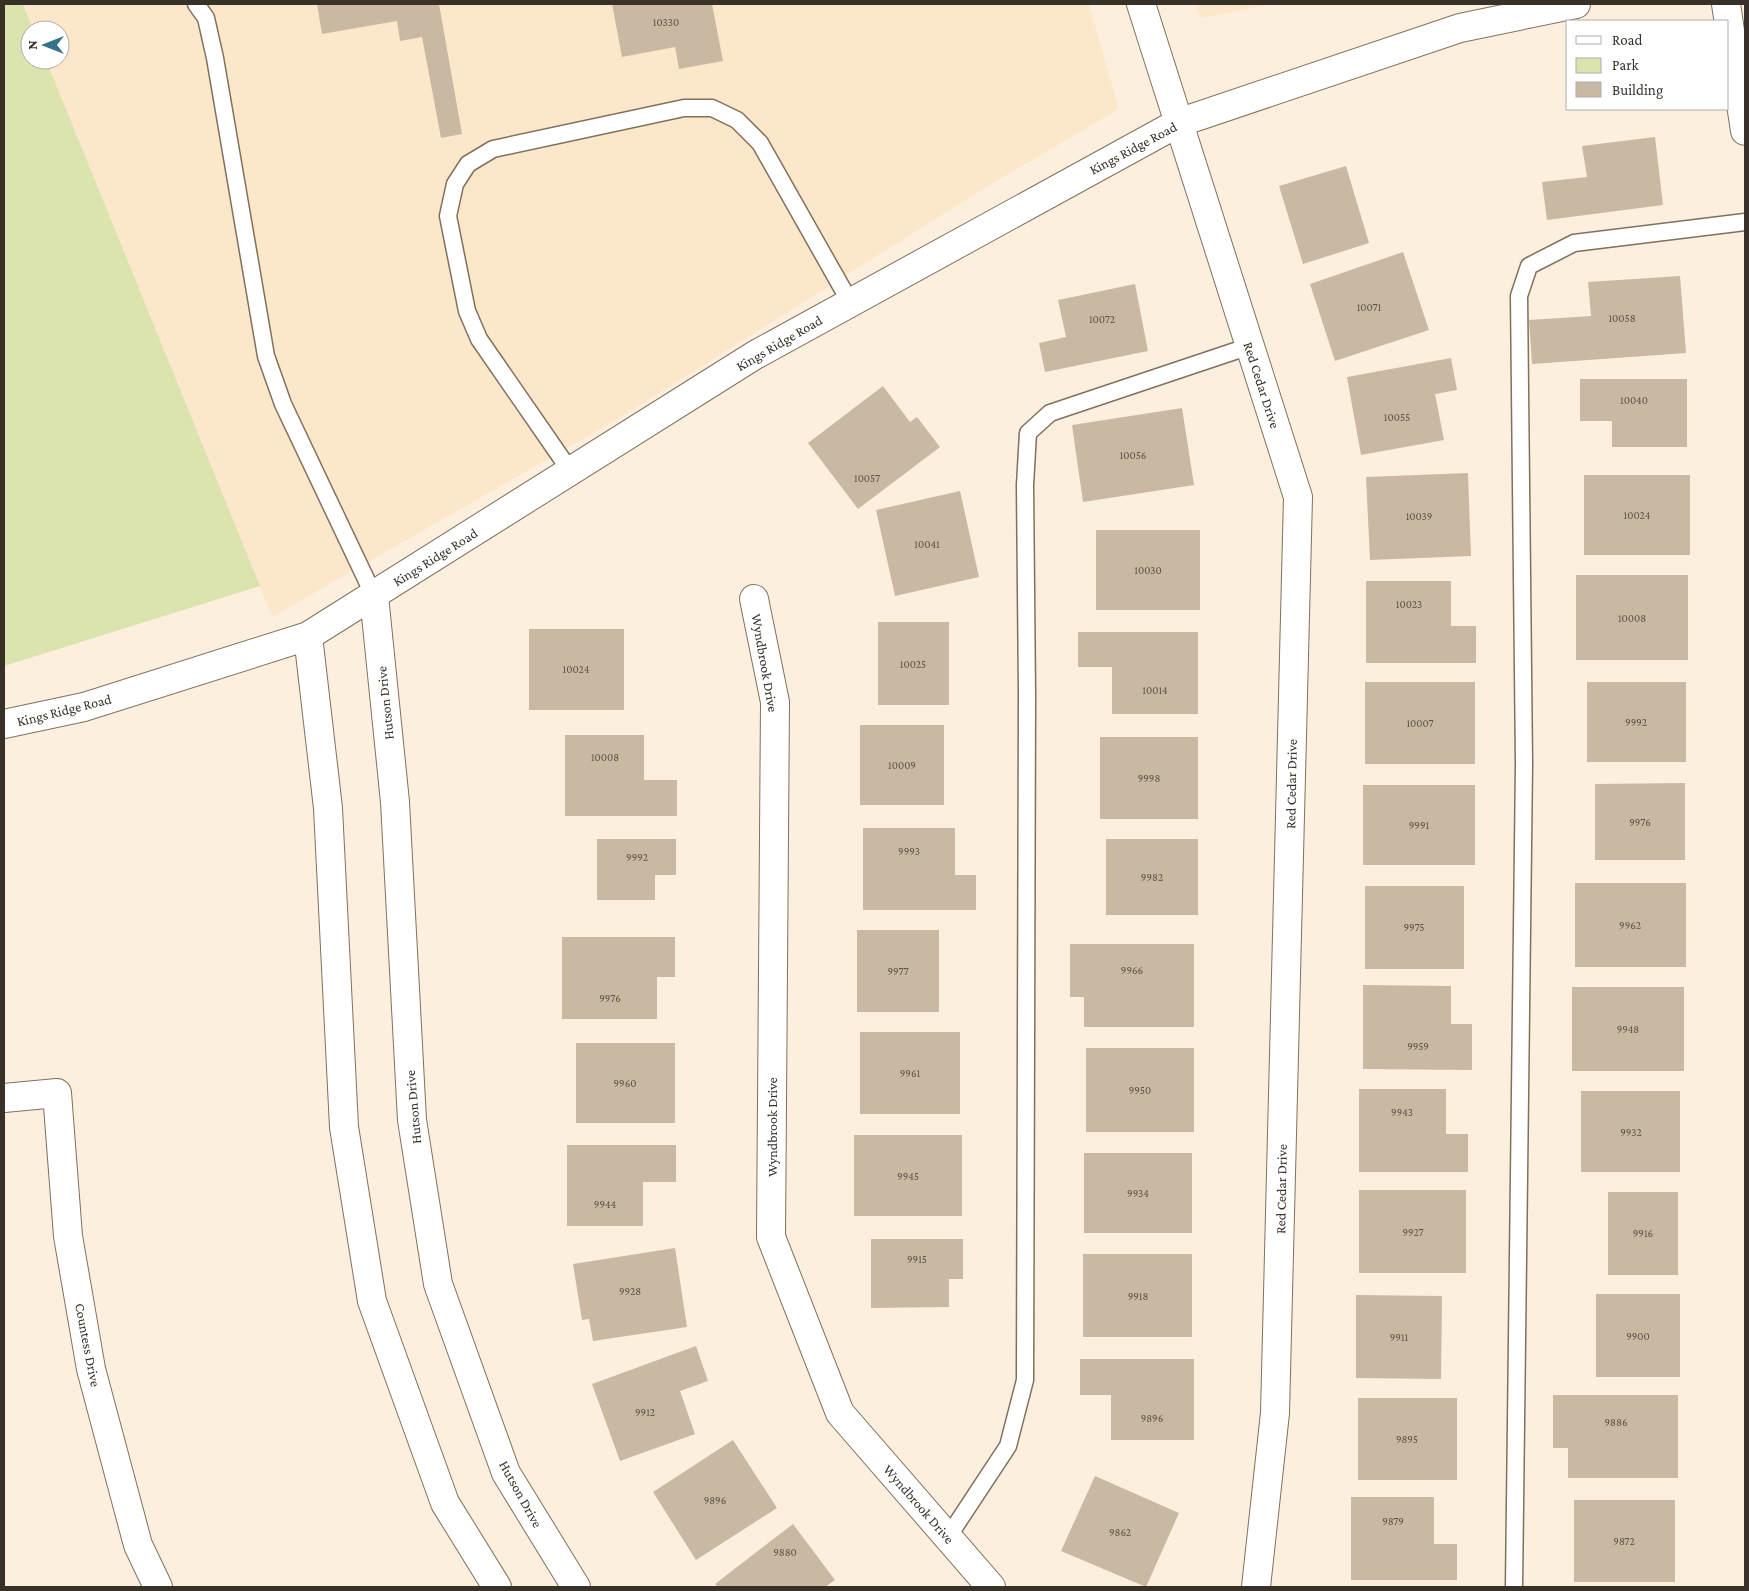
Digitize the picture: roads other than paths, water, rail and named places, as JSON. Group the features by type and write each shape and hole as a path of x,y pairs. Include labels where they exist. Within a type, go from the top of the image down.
{"street":[{"name":"Red Cedar Drive","path":"1141,4 1298,497 1275,1413 1256,1587"},
{"name":"Kings Ridge Road","path":"4,724 84,707 308,636 755,355 1178,123 1460,28 1576,4"},
{"path":"1726,4 1728,20"},
{"path":"1729,24 1745,132"},
{"name":"Hutson Drive","path":"374,596 395,802 412,1120 438,1284 506,1473 576,1587"},
{"name":"Wyndbrook Drive","path":"754,599 775,702 771,1236 840,1413 991,1587"},
{"path":"308,636 328,808 344,1127 372,1301 445,1502 497,1587"},
{"name":"Countess Drive","path":"4,1098 57,1093 68,1236 91,1369 138,1545 158,1587"}],"lane":[{"path":"196,4 206,18 215,58 266,356 282,404 374,596"},
{"path":"571,472 479,339 467,311 448,216 455,184 468,164 493,148 684,108 712,108 737,120 760,142 850,302"},
{"path":"1514,1587 1524,764 1519,296 1529,266 1574,243 1745,222"},
{"path":"948,1537 1008,1446 1025,1380 1027,685 1025,485 1028,433 1050,412 1250,346"}]}
